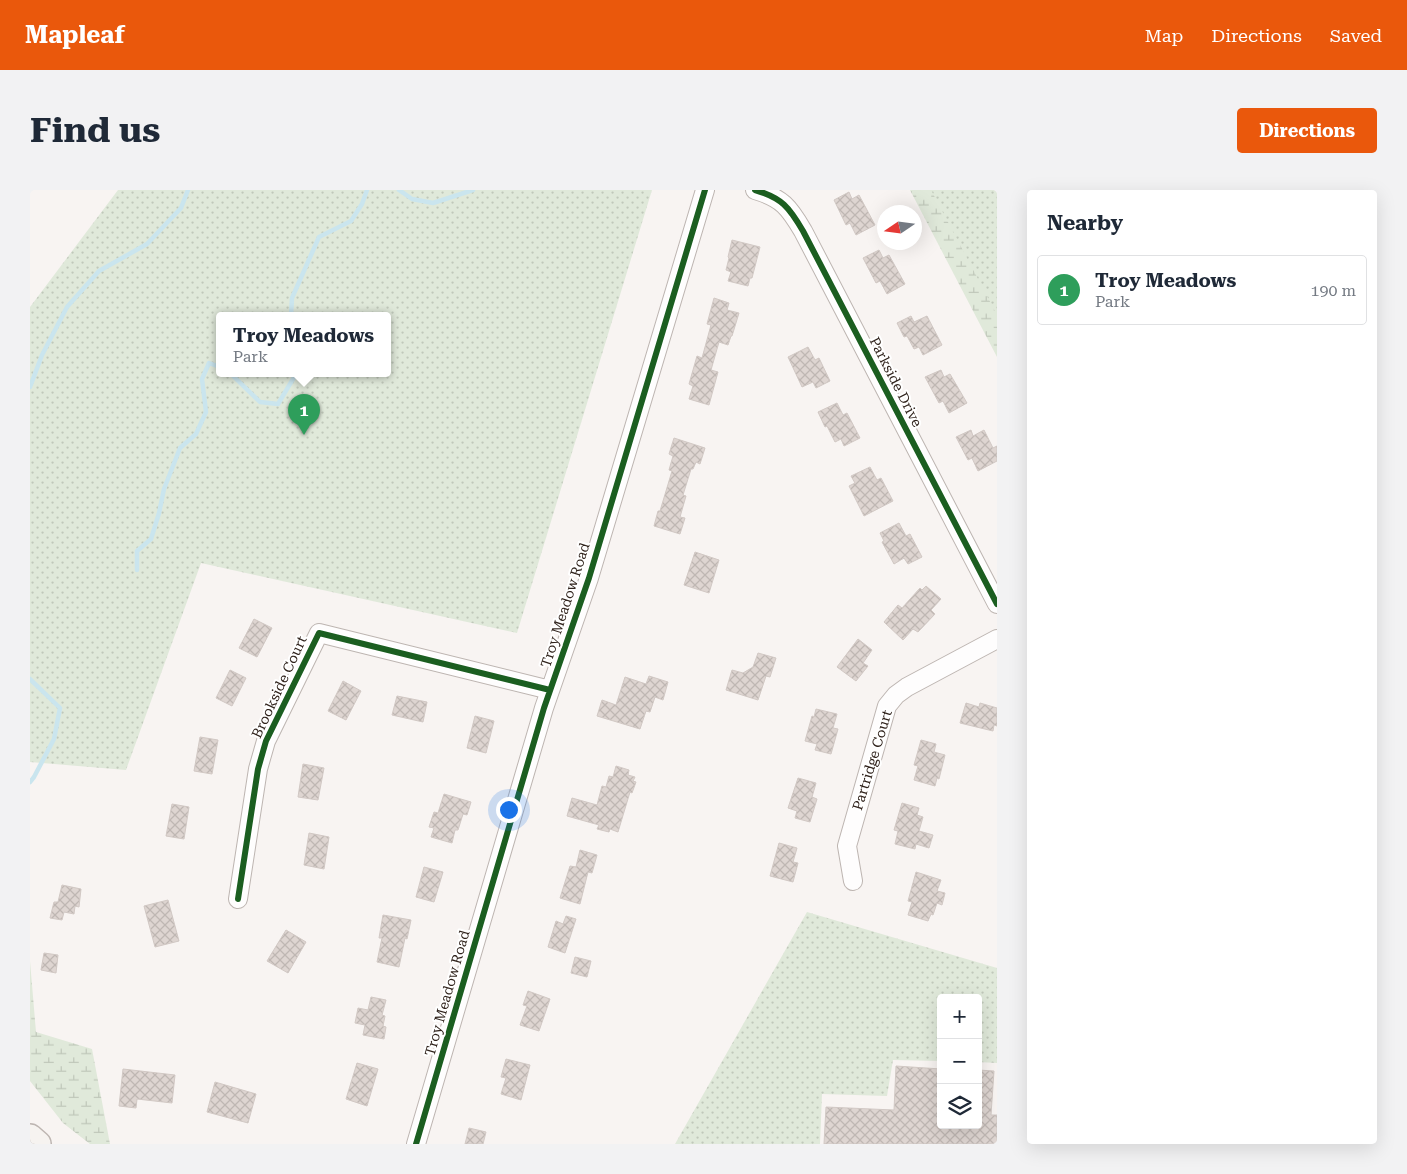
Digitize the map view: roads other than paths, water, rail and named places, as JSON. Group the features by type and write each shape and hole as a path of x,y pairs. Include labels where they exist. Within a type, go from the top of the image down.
{"main road":[{"path":"30,1137 38,1144"}],"street":[{"name":"Troy Meadow Road","path":"416,1144 550,690 589,578 705,190"},
{"name":"Parkside Drive","path":"755,190 770,194 786,206 803,231 997,604"},
{"name":"Brookside Court","path":"238,899 258,769 266,741 319,633 550,690"},
{"name":"Partridge Court","path":"853,881 846,846 887,706 896,695 907,687 997,639"}],"waterway":[{"path":"30,387 42,355 67,307 99,271 147,244 181,208 188,190"},
{"path":"291,312 292,298 319,237 351,221 362,204 367,190"},
{"path":"399,190 412,199 433,203 473,190"},
{"path":"137,570 137,551 151,539 164,489 180,448 196,434 206,412 202,379 209,363 216,366"},
{"path":"234,377 260,402 278,404 294,377"},
{"path":"30,679 60,708 54,739 30,782"}],"place":[{"name":"Troy Meadows","path":"304,435"}]}
